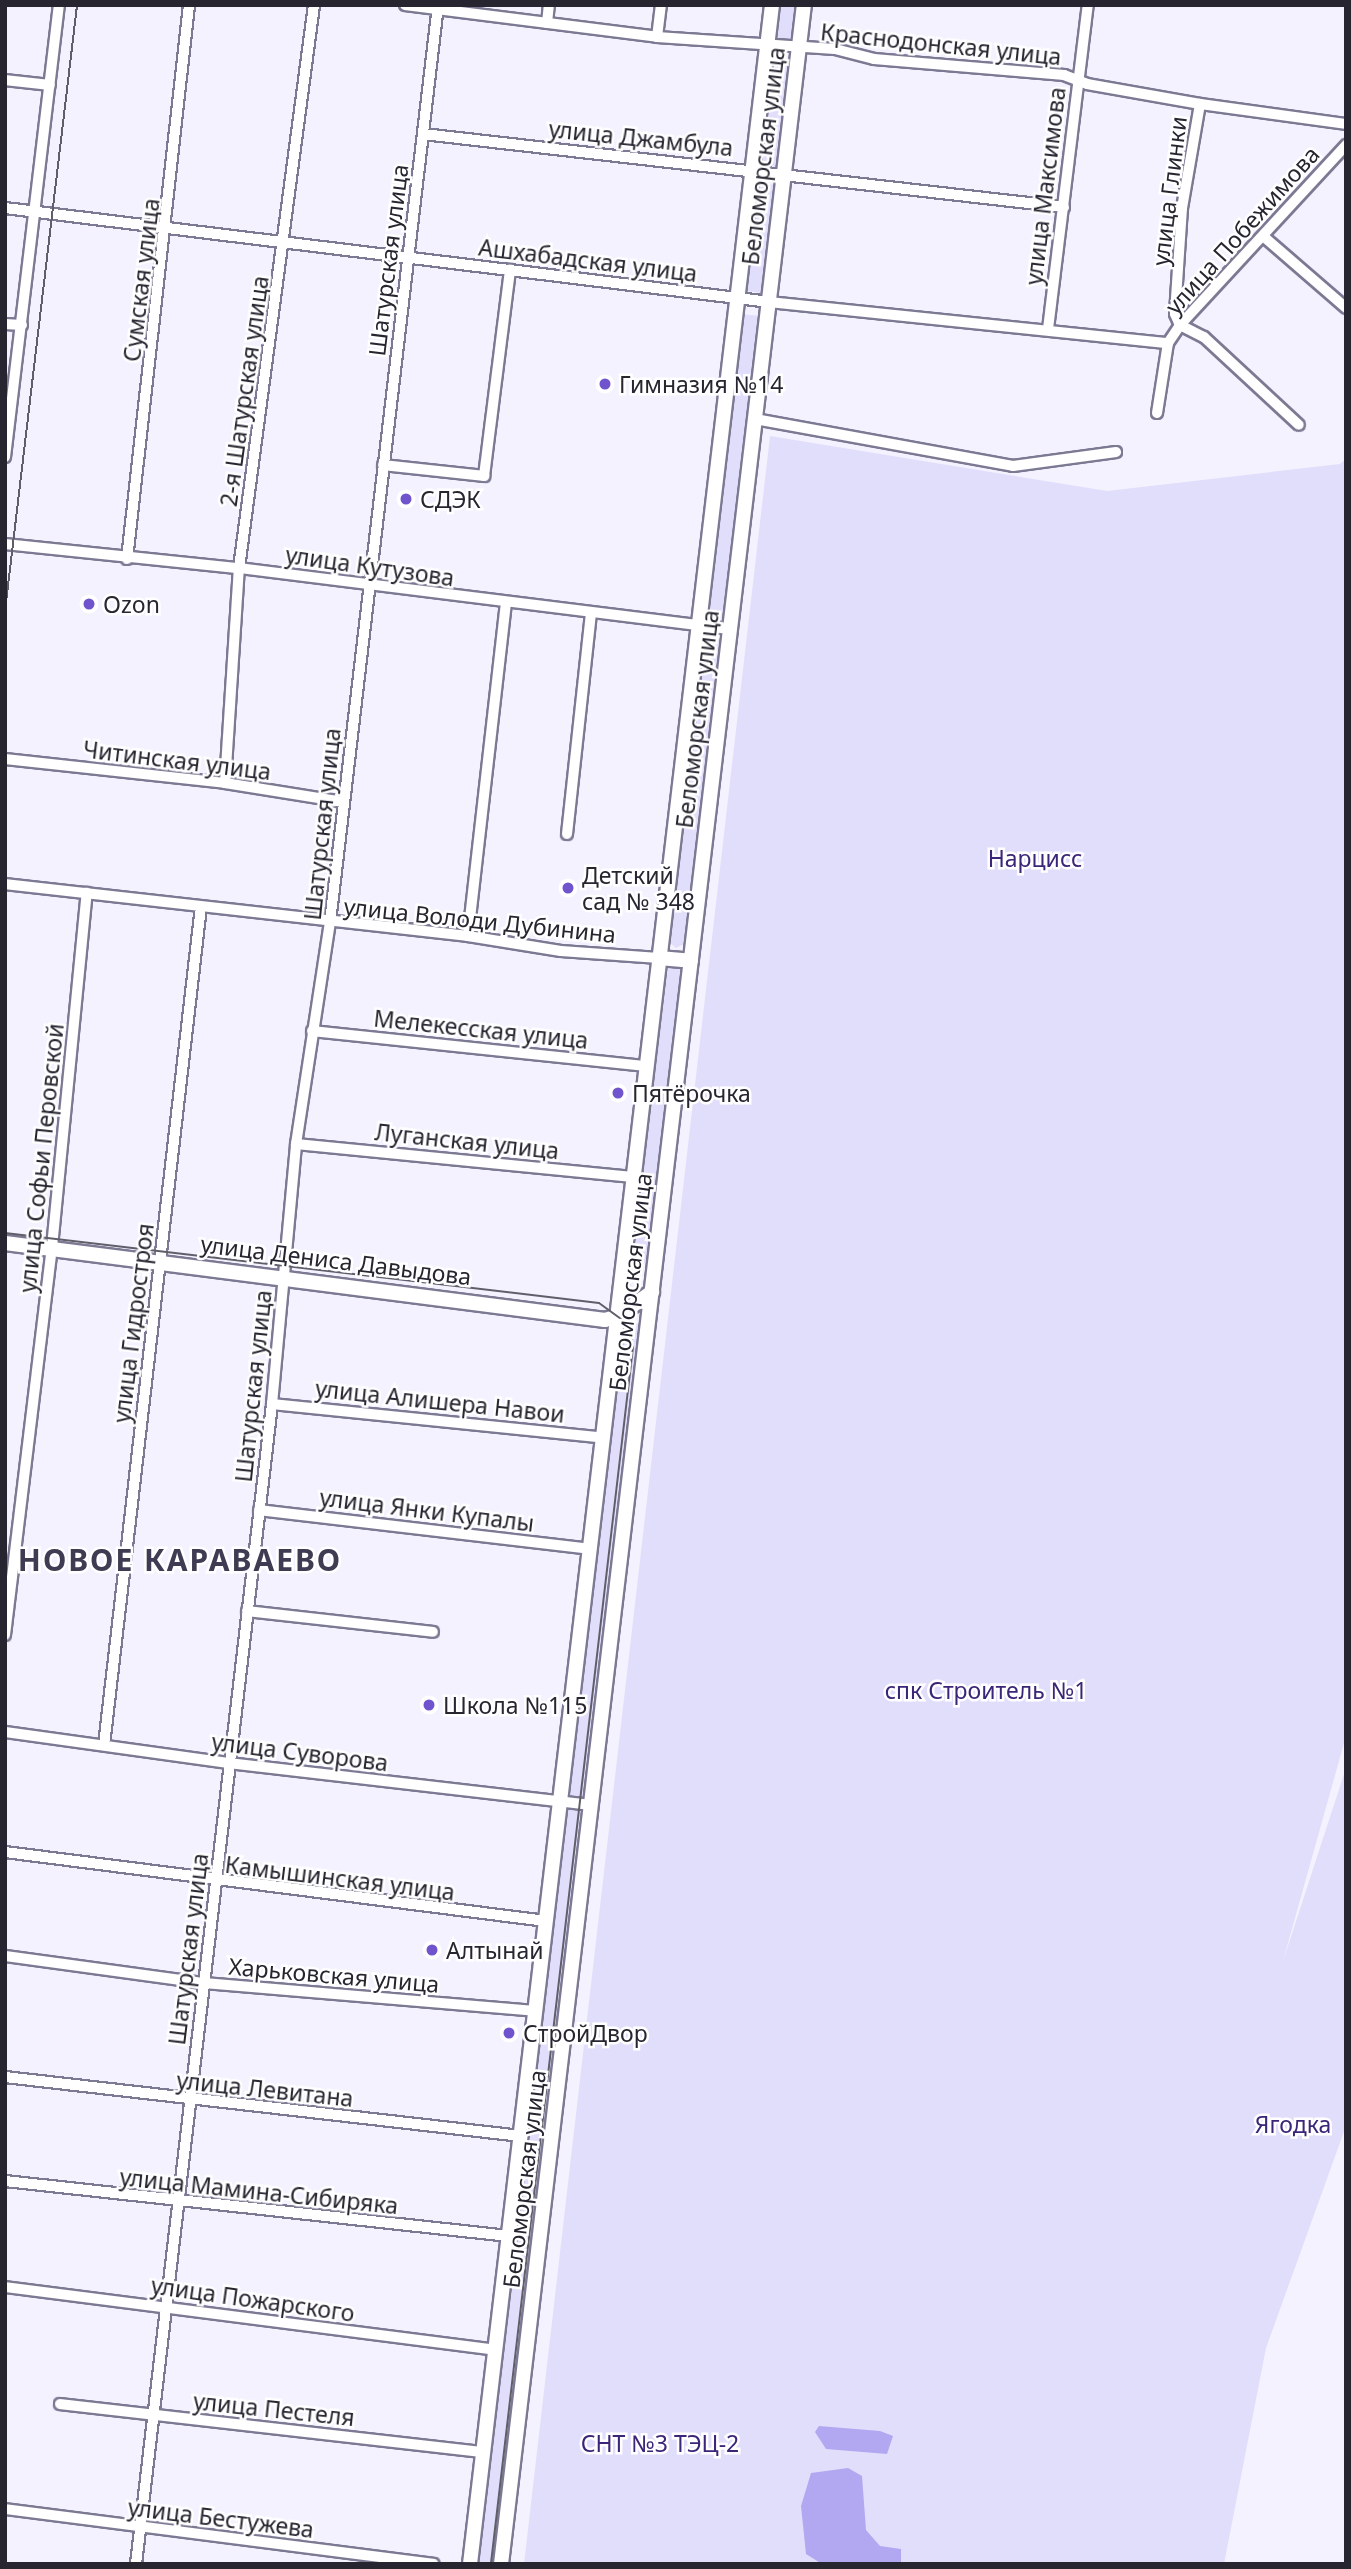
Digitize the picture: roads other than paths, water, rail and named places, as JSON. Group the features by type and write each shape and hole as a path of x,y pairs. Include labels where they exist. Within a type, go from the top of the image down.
{"main road":[{"name":"Беломорская улица","path":"470,2564 772,5"},
{"name":"Беломорская улица","path":"501,2564 804,5"},
{"path":"659,958 691,961"},
{"name":"улица Дениса Давыдова","path":"5,1243 285,1276 605,1320 618,1316"},
{"path":"618,1316 652,1292"}],"street":[{"path":"5,457 59,5"},
{"name":"Сумская улица","path":"127,559 167,228 190,5"},
{"name":"2-я Шатурская улица","path":"225,783 239,568 314,5"},
{"name":"Краснодонская улица","path":"405,5 438,7 657,37 799,49 835,49 874,59 1077,78 1087,84 1200,104 1346,124"},
{"path":"547,23 549,5"},
{"path":"657,37 661,5"},
{"name":"улица Максимова","path":"1048,329 1088,5"},
{"name":"Шатурская улица","path":"136,2564 164,2306 272,1404 296,1144 330,922 438,7"},
{"path":"5,80 50,85"},
{"name":"улица Глинки","path":"1180,324 1175,314 1182,208 1200,104"},
{"name":"улица Джамбула","path":"423,134 753,169 1064,207"},
{"name":"улица Побежимова","path":"1168,343 1180,324 1346,145"},
{"name":"Ашхабадская улица","path":"5,208 769,302 1168,343"},
{"path":"1263,236 1346,308"},
{"path":"383,465 484,476 510,270"},
{"path":"5,324 22,325"},
{"path":"1180,324 1204,337 1299,425"},
{"path":"1157,413 1168,343"},
{"path":"755,419 1013,466 1116,452"},
{"name":"улица Кутузова","path":"5,544 127,559 239,568 506,604 730,629"},
{"path":"468,936 506,604"},
{"path":"567,834 592,614"},
{"name":"Читинская улица","path":"5,759 225,783 343,802"},
{"name":"улица Володи Дубинина","path":"5,884 468,936 561,951 659,958"},
{"name":"улица Софьи Перовской","path":"5,1635 52,1247 88,893"},
{"name":"улица Гидростроя","path":"104,1745 201,906"},
{"name":"Мелекесская улица","path":"312,1031 646,1066"},
{"name":"Луганская улица","path":"296,1144 635,1177"},
{"name":"улица Алишера Навои","path":"272,1404 604,1438"},
{"name":"улица Янки Купалы","path":"259,1510 591,1549"},
{"path":"247,1611 433,1632"},
{"name":"улица Суворова","path":"5,1732 229,1763 591,1805"},
{"name":"Камышинская улица","path":"5,1852 215,1882 546,1921"},
{"name":"Харьковская улица","path":"5,1956 203,1983 536,2011"},
{"name":"улица Левитана","path":"5,2077 189,2101 521,2136"},
{"name":"улица Мамина-Сибиряка","path":"5,2180 177,2202 509,2236"},
{"name":"улица Пожарского","path":"5,2287 496,2350"},
{"name":"улица Пестеля","path":"60,2404 483,2452"},
{"name":"улица Бестужева","path":"5,2509 433,2564"}],"tram line":[{"path":"5,611 77,5"},
{"path":"5,1233 599,1303 625,1322 630,1332 633,1347 491,2564"}],"place":[{"name":"Гимназия №14","path":"605,384"},
{"name":"СДЭК","path":"406,499"},
{"name":"Ozon","path":"89,604"},
{"name":"Детский сад № 348","path":"568,888"},
{"name":"Пятёрочка","path":"618,1093"},
{"name":"Школа №115","path":"429,1705"},
{"name":"Алтынай","path":"432,1950"},
{"name":"СтройДвор","path":"509,2033"}],"district":[{"name":"НОВОЕ КАРАВАЕВО","path":"180,1560"}],"park label":[{"name":"Нарцисс","path":"1035,858"},
{"name":"спк Строитель №1","path":"986,1690"},
{"name":"Ягодка","path":"1293,2124"},
{"name":"СНТ №3 ТЭЦ-2","path":"660,2443"}]}
